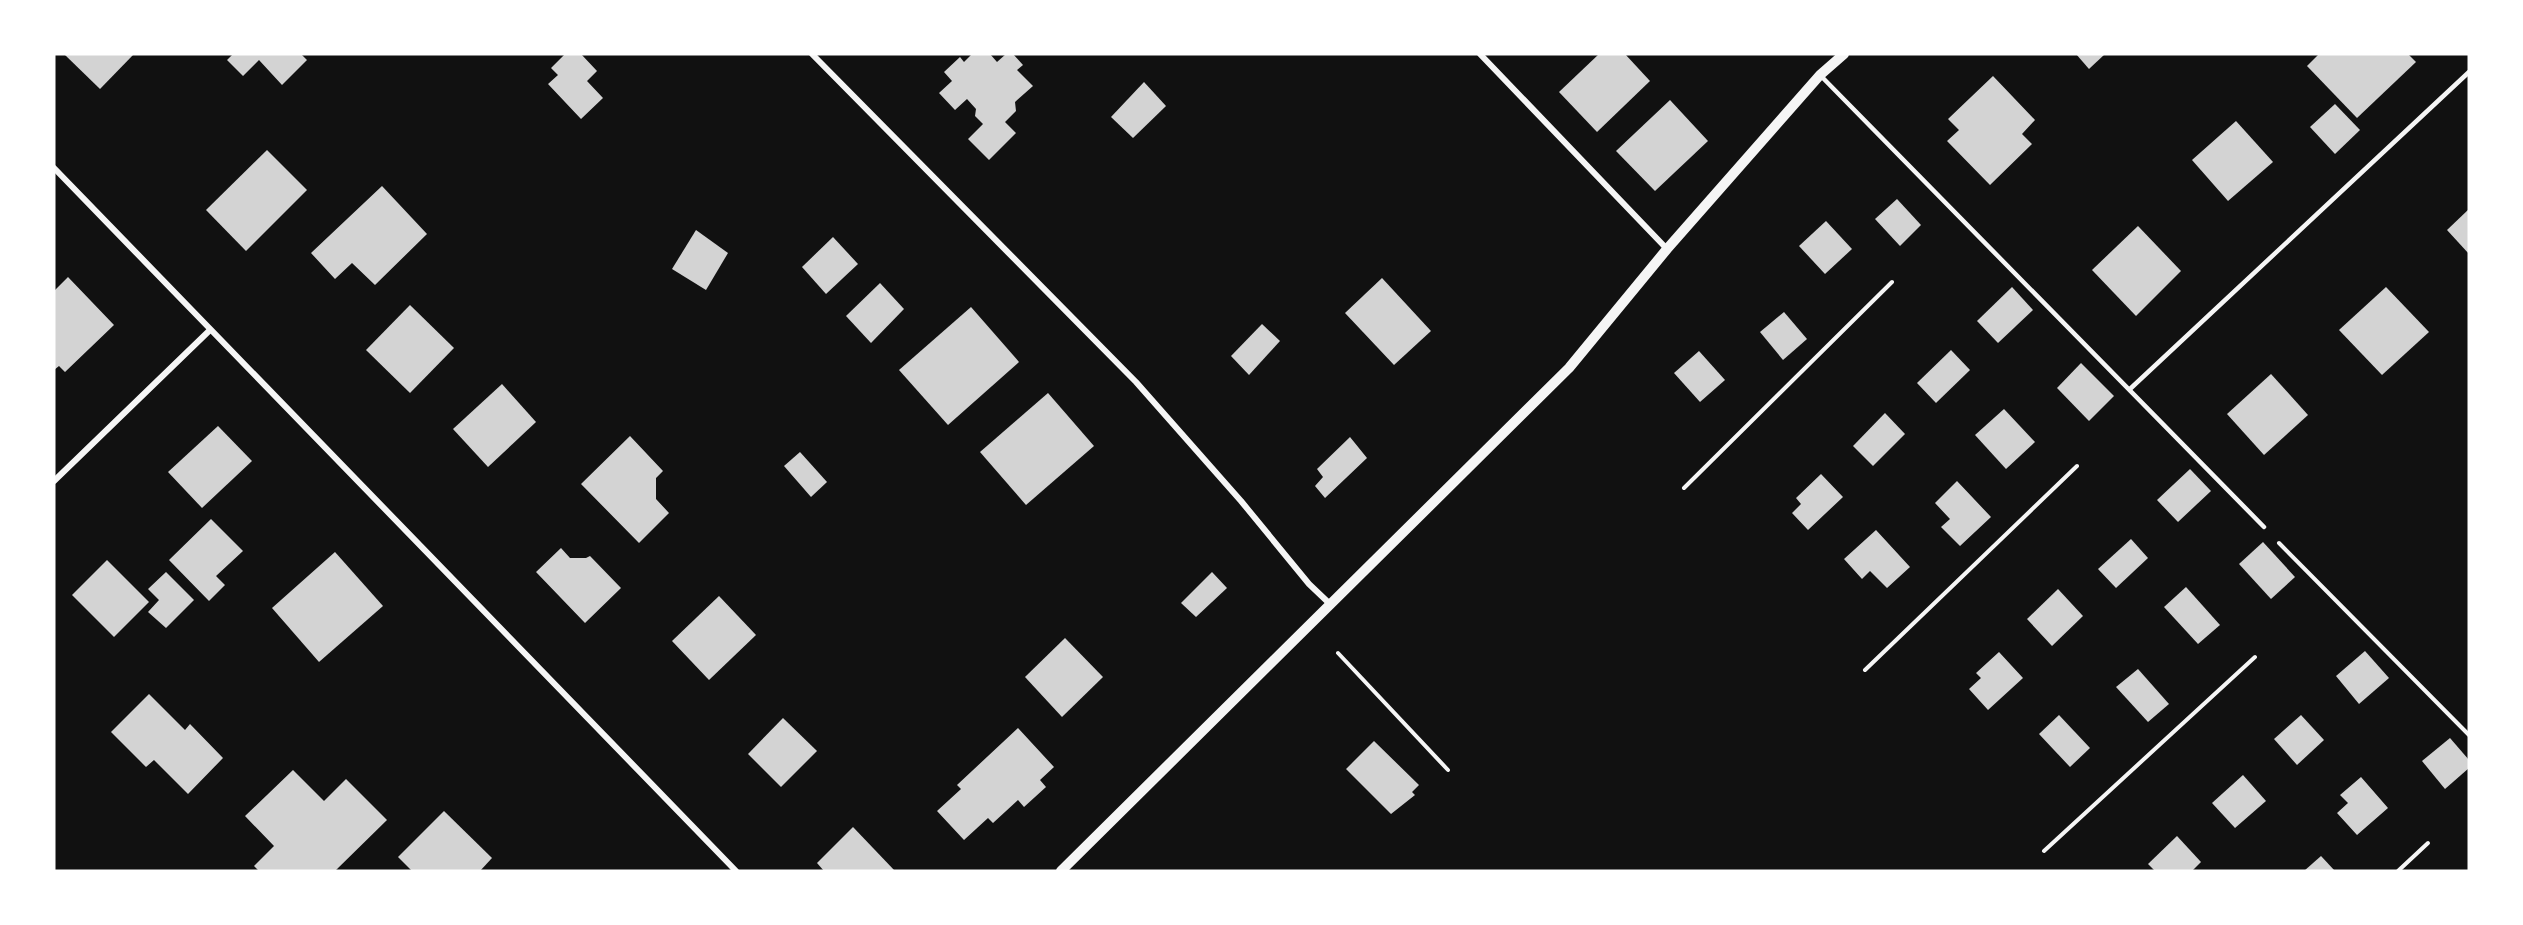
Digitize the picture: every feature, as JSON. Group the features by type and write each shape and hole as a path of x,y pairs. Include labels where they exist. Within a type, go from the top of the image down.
{"street":[{"path":"812,54 1136,382 1241,501 1309,584 1330,604"},
{"path":"1480,54 1667,249"},
{"path":"1061,871 1569,368 1667,249 1820,75 1844,54"},
{"path":"54,168 736,871"},
{"path":"54,482 210,330"}],"lane":[{"path":"2130,389 2469,72"},
{"path":"1820,75 2264,527"}],"path":[{"path":"1684,488 1892,282"},
{"path":"1865,670 2077,466"},
{"path":"2264,527 2469,735"},
{"path":"1338,653 1448,770"},
{"path":"2044,850 2255,657"},
{"path":"2398,871 2428,843"}],"building":[{"path":"64,54 134,54 100,89"},
{"path":"233,54 301,54 307,60 282,85 259,60 243,76 227,60"},
{"path":"565,54 581,54 597,71 587,81 603,98 581,119 548,84 558,75 551,68"},
{"path":"972,54 990,54 997,62 1006,54 1013,54 1023,65 1017,70 1033,86 1015,102 1016,111 1005,122 1016,133 989,160 968,139 983,124 975,116 976,109 967,99 955,110 939,93 952,81 944,72 960,57 964,62"},
{"path":"1599,54 1625,54 1650,81 1597,132 1559,92"},
{"path":"2076,54 2105,54 2089,69"},
{"path":"2319,54 2408,54 2416,62 2357,118 2307,66"},
{"path":"1993,76 2035,120 2022,134 2032,144 1990,185 1947,141 1959,130 1948,119"},
{"path":"1144,82 1166,106 1133,138 1111,117"},
{"path":"1670,100 1708,141 1655,191 1616,151"},
{"path":"2335,104 2360,130 2335,154 2310,127"},
{"path":"2236,121 2273,162 2228,201 2192,160"},
{"path":"267,150 307,190 246,251 206,210"},
{"path":"382,186 427,234 375,285 352,263 335,279 311,253"},
{"path":"1897,199 1921,225 1900,246 1875,219"},
{"path":"2469,209 2469,254 2447,230"},
{"path":"1826,221 1852,249 1825,274 1799,246"},
{"path":"2138,226 2181,271 2136,316 2092,270"},
{"path":"696,230 728,253 706,290 672,269"},
{"path":"833,237 858,264 826,294 802,267"},
{"path":"68,277 114,325 65,372 59,366 54,370 54,291"},
{"path":"1382,278 1431,331 1394,365 1345,313"},
{"path":"880,283 904,309 871,343 846,316"},
{"path":"2012,287 2033,310 1998,343 1977,321"},
{"path":"2386,287 2429,332 2382,375 2339,330"},
{"path":"410,305 454,348 410,393 366,350"},
{"path":"971,307 1019,362 948,425 899,370"},
{"path":"1784,312 1807,339 1783,360 1760,332"},
{"path":"1262,324 1280,341 1249,375 1231,356"},
{"path":"1951,350 1970,370 1936,403 1917,383"},
{"path":"1699,351 1725,380 1700,402 1674,373"},
{"path":"2081,363 2114,396 2089,421 2057,388"},
{"path":"2271,374 2308,415 2264,455 2227,414"},
{"path":"502,384 536,422 488,467 453,429"},
{"path":"1048,393 1094,446 1026,505 980,452"},
{"path":"2004,409 2035,442 2006,469 1975,435"},
{"path":"1885,413 1905,434 1873,466 1853,446"},
{"path":"218,426 252,461 202,508 168,472"},
{"path":"630,436 663,471 656,478 656,499 669,513 639,543 581,484"},
{"path":"1350,437 1367,458 1325,498 1315,486 1323,477 1317,469"},
{"path":"800,452 827,482 811,497 784,466"},
{"path":"2190,469 2211,491 2178,522 2157,500"},
{"path":"1821,474 1843,497 1808,530 1792,513 1801,504 1796,498"},
{"path":"1957,481 1991,517 1960,546 1941,527 1950,519 1935,503"},
{"path":"211,519 243,551 216,576 225,585 209,601 169,560"},
{"path":"1876,530 1910,567 1887,588 1870,571 1862,579 1844,559"},
{"path":"2131,539 2148,558 2116,588 2098,569"},
{"path":"2263,542 2295,577 2271,599 2239,564"},
{"path":"561,548 570,558 590,556 621,588 585,623 536,572"},
{"path":"335,552 383,606 319,662 272,608"},
{"path":"107,560 149,602 114,637 72,595"},
{"path":"166,572 194,600 166,628 148,612 159,600 148,589"},
{"path":"1212,572 1227,588 1196,617 1181,603"},
{"path":"2186,587 2220,625 2198,644 2164,607"},
{"path":"2058,589 2083,616 2052,646 2027,619"},
{"path":"719,596 756,635 709,680 672,641"},
{"path":"1065,638 1103,677 1062,717 1025,677"},
{"path":"2365,651 2389,678 2359,704 2336,676"},
{"path":"1999,652 2023,678 1988,710 1969,689 1981,678 1976,673"},
{"path":"2138,669 2169,704 2148,722 2116,687"},
{"path":"149,694 185,730 190,724 223,758 188,794 154,760 146,767 111,732"},
{"path":"2059,715 2090,748 2070,767 2039,734"},
{"path":"2301,715 2324,740 2297,765 2274,739"},
{"path":"783,718 817,751 781,787 748,754"},
{"path":"1018,728 1054,767 1040,780 1046,787 1024,807 1018,800 993,823 988,818 964,840 937,811 961,789 957,785"},
{"path":"2450,738 2469,760 2469,768 2445,789 2422,761"},
{"path":"1374,741 1419,785 1412,792 1415,795 1391,814 1346,769"},
{"path":"293,770 324,801 346,779 387,820 335,871 259,871 254,866 274,846 245,816"},
{"path":"2243,775 2266,801 2235,828 2212,803"},
{"path":"2361,777 2388,808 2357,835 2337,813 2348,803 2340,795"},
{"path":"444,811 492,858 480,871 412,871 398,857"},
{"path":"853,827 895,871 824,871 817,863"},
{"path":"2177,836 2201,862 2192,871 2155,871 2148,864"},
{"path":"2321,856 2335,871 2304,871"}]}
